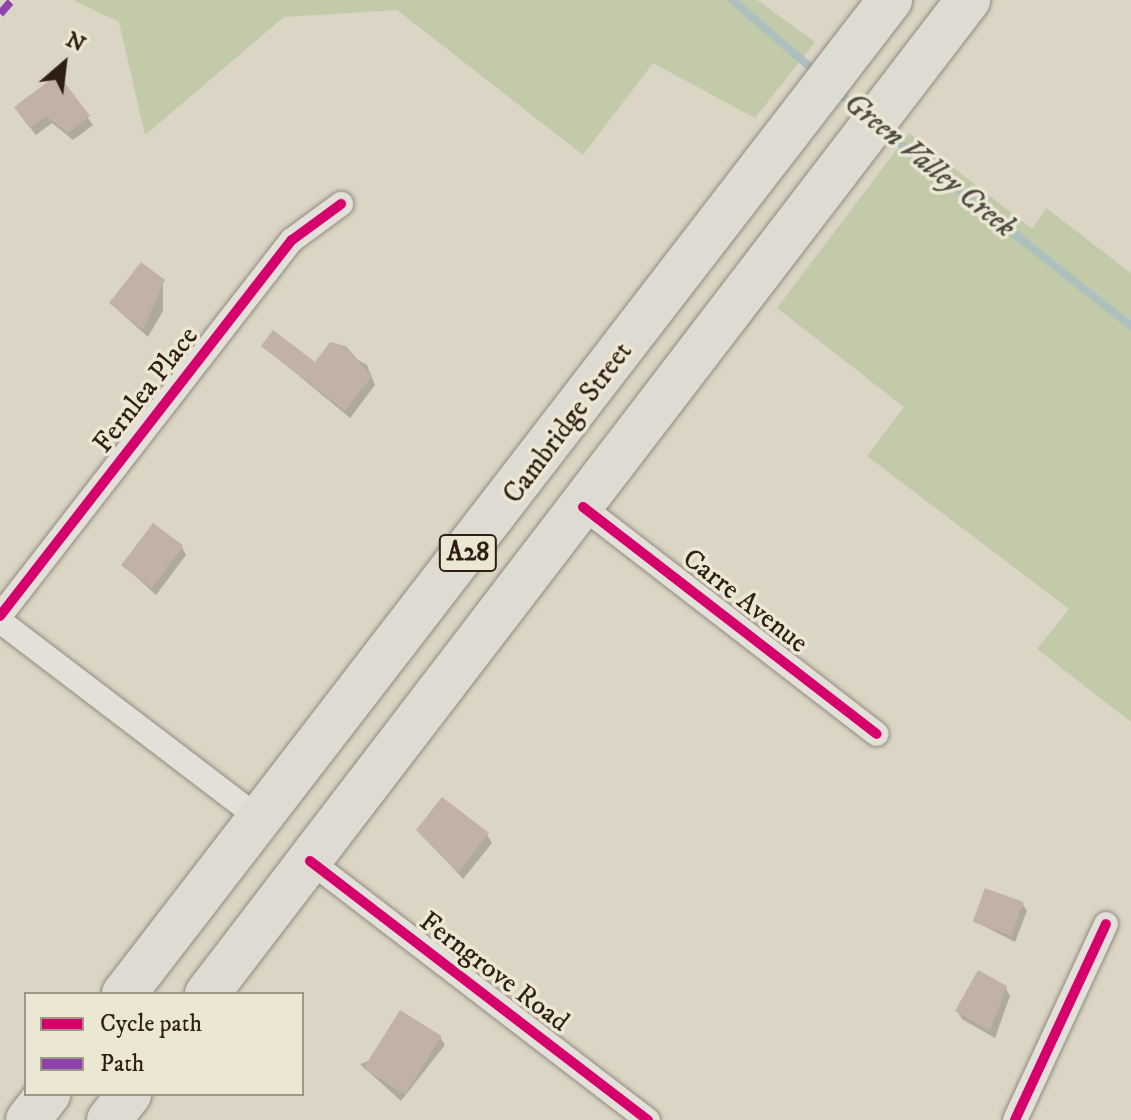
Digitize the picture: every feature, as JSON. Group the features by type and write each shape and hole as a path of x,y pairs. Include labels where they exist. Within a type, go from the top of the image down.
{"highway":[{"name":"Cambridge Street","path":"126,992 890,0"},
{"name":"A28","path":"209,992 583,507 968,0"},
{"path":"28,1120 46,1096"},
{"path":"109,1120 127,1096"}],"street":[{"name":"Fernlea Place","path":"0,619 292,240 341,204"},
{"name":"Carre Avenue","path":"583,507 877,734"},
{"path":"0,619 259,818"},
{"name":"Ferngrove Road","path":"310,861 648,1120"},
{"path":"1015,1120 1106,924"}],"green space":[{"path":"73,0 757,0 815,42 755,118 653,63 583,155 397,10 284,17 145,135 119,22"},
{"path":"909,133 1032,229 1046,208 1131,273 1131,722 1037,649 1069,609 867,456 904,407 777,308"}],"building":[{"path":"58,74 90,116 68,133 46,116 30,128 14,107"},
{"path":"141,262 165,280 143,330 109,303"},
{"path":"273,330 315,362 330,342 346,346 372,376 345,411 261,346"},
{"path":"153,523 183,546 151,588 121,565"},
{"path":"442,797 489,833 458,873 416,830"},
{"path":"985,888 1024,902 1011,936 973,922"},
{"path":"978,970 1007,986 990,1031 955,1011"},
{"path":"400,1010 442,1036 405,1094 363,1069"}],"waterway":[{"name":"Green Valley Creek","path":"732,0 816,72"},
{"name":"Green Valley Creek","path":"835,89 864,114"},
{"name":"Green Valley Creek","path":"884,131 1131,326"}],"marked path":[{"path":"0,14 12,0"}],"cycle path":[{"path":"0,616 292,240 341,204"},
{"path":"583,507 877,734"},
{"path":"310,861 648,1120"},
{"path":"1015,1120 1106,924"}]}
